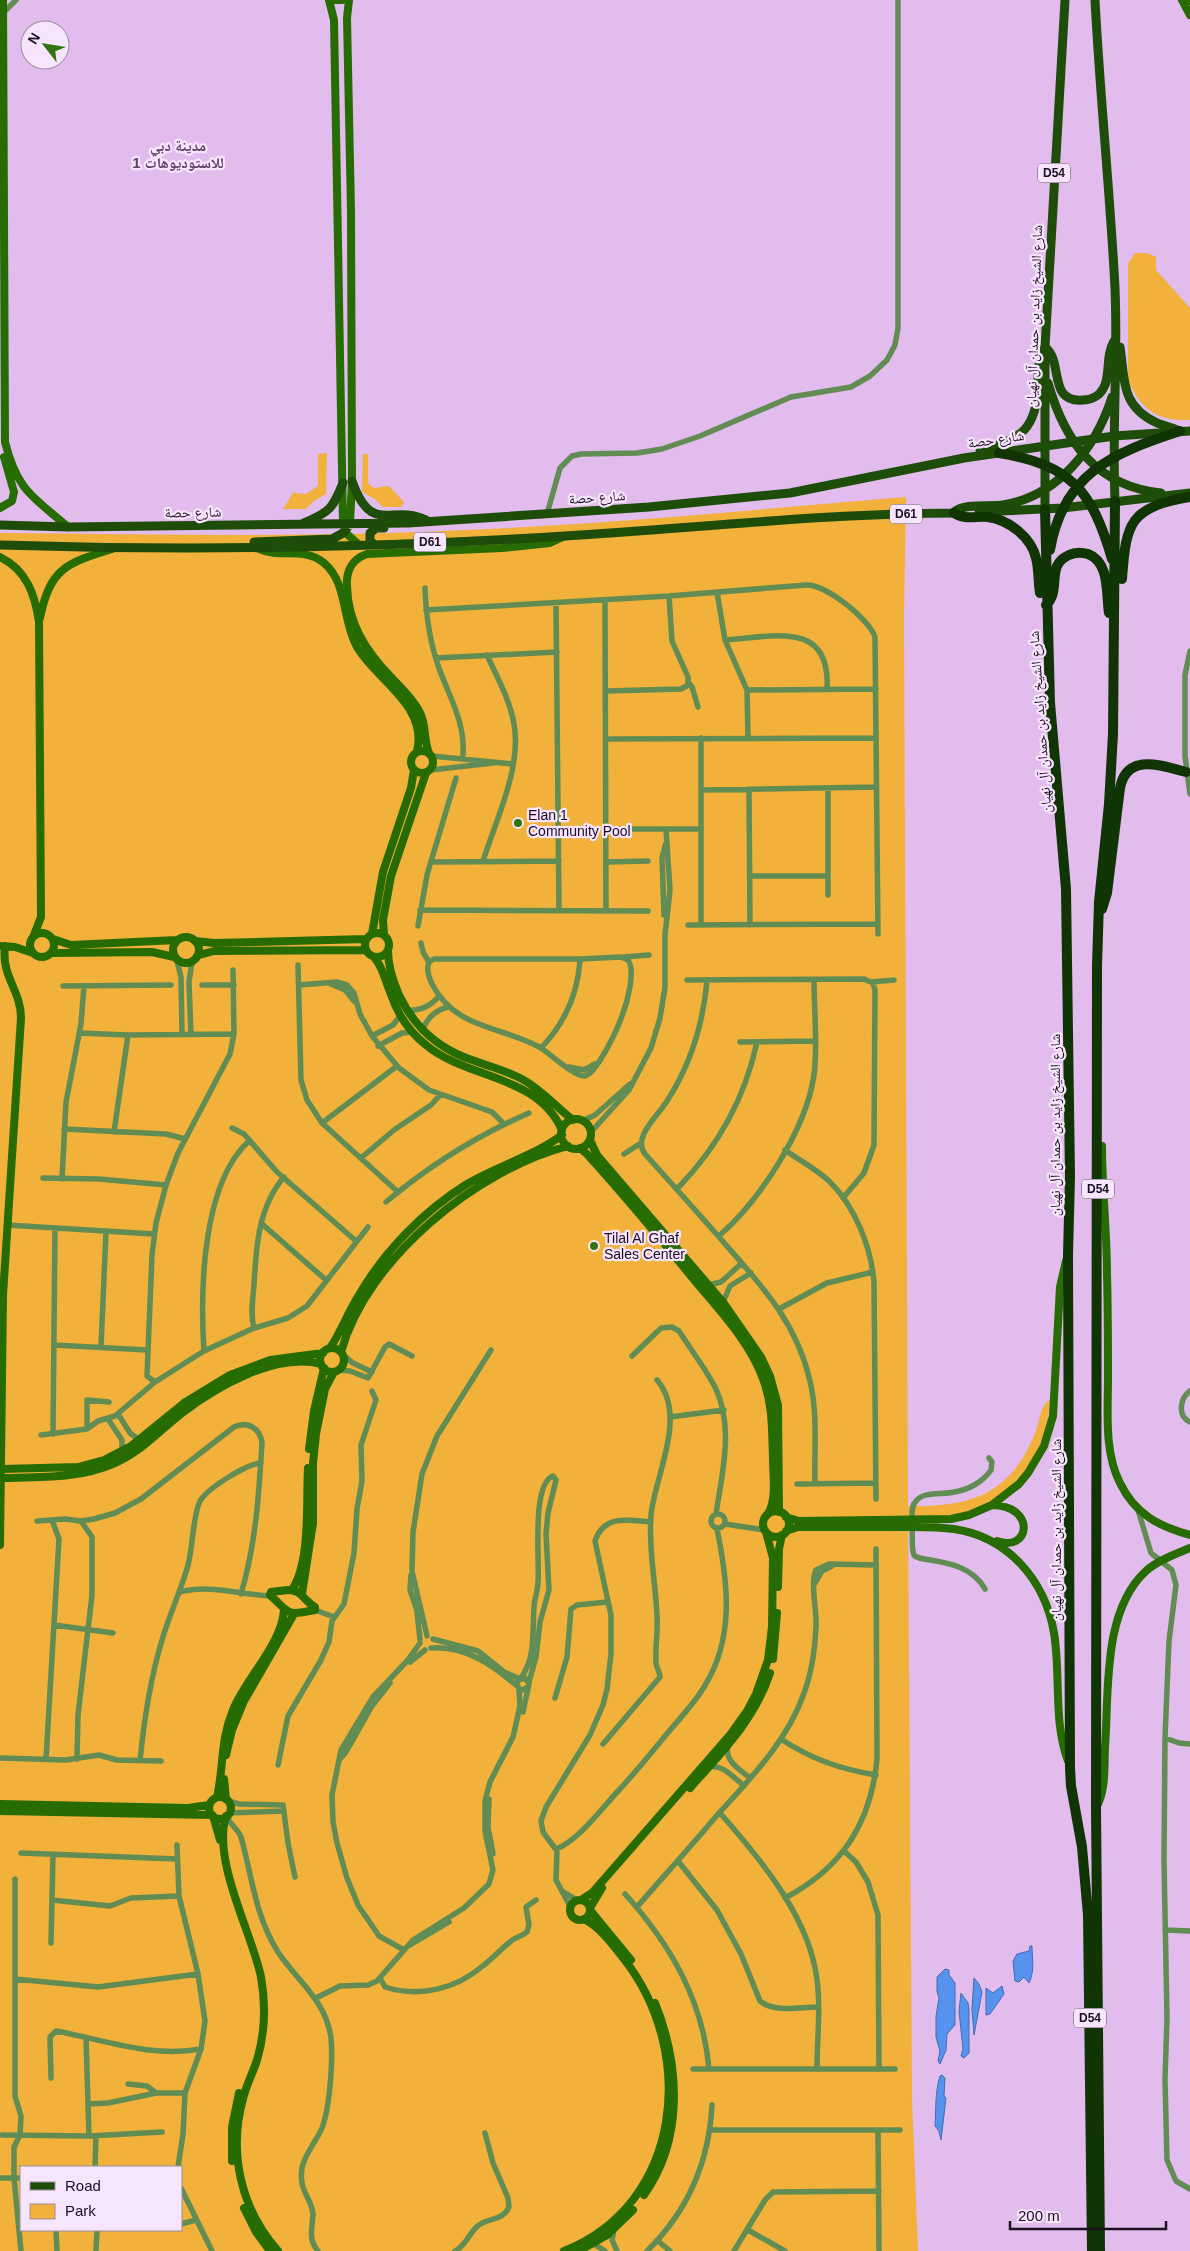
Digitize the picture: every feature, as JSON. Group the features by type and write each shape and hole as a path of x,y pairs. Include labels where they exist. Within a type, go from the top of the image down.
{"highway":[{"path":"1046,578 1054,526 1063,508 1078,487 1097,468 1114,456 1131,448 1185,431"},
{"path":"1000,453 1030,458 1045,464 1078,487 1091,505 1102,527 1116,570"},
{"path":"1114,629 1118,618 1123,548 1129,530 1138,516 1150,506 1165,501 1190,497"},
{"name":"D54","path":"1100,2251 1096,1808 1098,914 1112,769 1116,570 1115,501"},
{"name":"شارع الشيخ زايد بن حمدان آل نهيان","path":"1045,509 1050,703 1066,889 1070,1176 1068,1254 1070,1768 1071,1786 1082,1847 1088,1915 1092,2251"},
{"path":"954,512 966,517 1000,520 1022,534 1034,552 1040,590 1046,605"},
{"path":"1046,605 1053,595 1054,572 1060,560 1071,554 1084,553 1096,559 1103,570 1110,616 1114,629"},
{"path":"1098,914 1107,893 1120,788 1124,776 1135,767 1148,764 1188,776"}],"main road":[{"name":"شارع الشيخ زايد بن حمدان آل نهيان","path":"1045,509 1045,347 1065,0"},
{"name":"D54","path":"1096,0 1103,129 1110,188 1116,337 1114,389 1115,501"},
{"path":"1045,347 1054,358 1060,389 1069,398 1082,401 1094,397 1103,388 1108,355 1116,337"},
{"path":"1116,337 1121,348 1123,384 1135,406 1158,423 1185,431"},
{"path":"964,458 976,451 1012,440 1029,424 1037,402 1038,366 1045,347"},
{"path":"1046,373 1055,405 1072,442 1097,468 1134,487 1176,494"},
{"path":"954,512 961,508 1013,503 1045,488 1064,476 1094,439 1105,418 1114,389"},
{"name":"شارع حصة","path":"0,525 68,527 299,524 346,526 659,506 790,493 964,458 1114,436 1185,431"},
{"path":"299,524 328,512 347,482 370,512 383,516 414,516 428,522"},
{"name":"D61","path":"0,545 257,548 374,545 565,536 764,521 1063,508 1190,492"},
{"path":"374,545 370,540 372,530 401,527 408,523"},
{"path":"224,548 259,542 332,539 346,526"}],"street":[{"path":"0,508 12,501 14,492 5,463 3,0"},
{"path":"3,12 16,0"},
{"path":"329,0 334,20 347,482"},
{"path":"334,0 342,0"},
{"path":"349,0 347,18 351,220 346,526 359,545"},
{"path":"547,514 560,468 572,456 581,454 650,452 673,446 791,397 851,387 870,376 890,356 897,339 898,328 898,0"},
{"path":"1183,0 1190,8"},
{"path":"1183,0 1190,15"},
{"path":"5,442 12,468 22,486 68,527"},
{"path":"565,536 546,543 502,548 367,554 359,557 350,567 347,576 347,591 358,633 367,650 411,698 420,711 434,764 428,771 390,876 383,920 384,935 389,944 390,970 407,1010 422,1031 452,1052 523,1080 545,1094 572,1120"},
{"path":"39,622 47,591 62,570 77,560 116,547"},
{"path":"257,548 267,552 309,555 320,559 332,570 339,584 348,624 358,648 403,699 415,719 419,740 418,751 411,760 414,770 411,788 382,872 366,950"},
{"path":"0,557 18,569 28,583 36,602 39,622 41,917 30,948 33,953"},
{"path":"426,610 669,596 810,585 825,589 866,622 872,629 875,642 878,934"},
{"path":"425,588 428,627 436,658 459,715 463,738 459,766"},
{"path":"717,592 724,640 747,690 748,738"},
{"path":"669,596 672,641 688,676 698,707"},
{"path":"605,600 606,910"},
{"path":"556,603 559,910"},
{"path":"724,640 789,635 805,639 817,648 824,658 827,670 827,689"},
{"path":"1190,651 1185,676 1190,794"},
{"path":"436,658 557,652"},
{"path":"483,861 516,751 512,717 487,656"},
{"path":"606,691 682,690 689,683"},
{"path":"747,690 876,689"},
{"path":"701,738 701,925"},
{"path":"606,739 876,738"},
{"path":"418,751 425,751 431,755 513,764"},
{"path":"470,758 470,766"},
{"path":"414,770 420,773 496,762"},
{"path":"418,926 431,862 456,778"},
{"path":"701,790 876,787"},
{"path":"828,788 828,895"},
{"path":"749,789 750,925"},
{"path":"606,829 701,829"},
{"path":"591,1132 619,1103 632,1082 648,1054 660,1018 665,986 666,927 669,896 666,829"},
{"path":"666,843 662,852 662,895 666,927"},
{"path":"431,862 559,861"},
{"path":"606,862 648,861"},
{"path":"662,867 669,866"},
{"path":"750,876 828,876"},
{"path":"662,895 669,896"},
{"path":"420,910 648,911"},
{"path":"41,917 51,936 54,948 51,953"},
{"path":"688,924 878,924"},
{"path":"15,947 40,932 71,945 177,940 186,937 195,941 214,943 369,936 378,932 384,935"},
{"path":"177,940 172,948 181,977 182,1034"},
{"path":"191,1034 189,982 192,962 198,955 199,947 195,941"},
{"path":"421,943 423,952 430,962 428,974 439,996 448,1007 472,1022 540,1048 568,1067 584,1070 598,1061 619,1025 627,1000 632,968 630,962 624,957"},
{"path":"0,1545 3,1295 21,1011 18,997 4,966 2,946 15,947 41,957 51,953 152,952 176,959 182,964 192,962"},
{"path":"198,955 214,951 366,950 382,968 400,1016 412,1032 425,1044 448,1059 509,1081 533,1095 553,1114 568,1146"},
{"path":"374,957 382,956 388,951"},
{"path":"430,962 440,959 580,959 649,955"},
{"path":"540,1048 556,1032 568,1013 578,981 580,959"},
{"path":"298,965 302,1087 310,1107 322,1123 398,1192"},
{"path":"0,968 7,975"},
{"path":"155,1382 147,1376 154,1234 166,1185 185,1139 228,1061 234,1034 233,970"},
{"path":"688,980 864,979 871,982 894,980"},
{"path":"719,1236 750,1204 785,1150 799,1122 811,1088 815,1066 814,980"},
{"path":"708,981 704,1015 692,1052 671,1096 644,1134 641,1143 643,1152 751,1273 779,1309 797,1340 811,1387 814,1408 815,1483"},
{"path":"843,1198 866,1168 875,1137 876,990 871,982"},
{"path":"298,985 340,983 350,987 356,996 356,1003 372,1036 378,1046 396,1066 414,1081 440,1095 492,1112 504,1124"},
{"path":"202,985 234,985"},
{"path":"63,986 171,986"},
{"path":"62,1179 68,1086 79,1033 84,986"},
{"path":"407,1010 422,1008 439,996"},
{"path":"433,1002 438,1010"},
{"path":"422,1031 429,1018 438,1010 448,1007"},
{"path":"422,1008 429,1018"},
{"path":"372,1036 390,1027 400,1016"},
{"path":"390,1027 395,1036"},
{"path":"378,1046 395,1036 412,1032"},
{"path":"79,1033 128,1035 234,1034"},
{"path":"114,1132 128,1035"},
{"path":"740,1042 815,1041"},
{"path":"1098,1041 1107,1257 1109,1433 1118,1481 1132,1505 1154,1522 1190,1535"},
{"path":"677,1189 712,1147 732,1114 747,1079 757,1042"},
{"path":"322,1123 358,1093 396,1066"},
{"path":"292,1590 300,1571 305,1540 310,1440 322,1366 326,1351 368,1280 397,1243 448,1197 476,1179 548,1145 562,1133 568,1122 595,1116 632,1082"},
{"path":"361,1158 394,1130 431,1105 440,1095"},
{"path":"386,1202 449,1154 504,1124 529,1113"},
{"path":"582,1120 588,1125 591,1132 590,1140 597,1155 709,1285 756,1348 774,1387 779,1421 780,1512"},
{"path":"232,1128 244,1134 284,1177 356,1241"},
{"path":"64,1130 166,1134 185,1139"},
{"path":"204,1351 205,1255 209,1227 222,1183 240,1148 249,1140"},
{"path":"580,1148 590,1140"},
{"path":"624,1154 641,1143"},
{"path":"302,1594 313,1523 313,1463 316,1434 325,1389 336,1370 344,1363 342,1353 352,1325 373,1289 389,1266 424,1228 459,1199 485,1182 510,1170 568,1146 580,1148 658,1236 731,1324 752,1356 765,1385 772,1417 772,1504 764,1522 773,1558 771,1633 765,1669 752,1702 730,1735 593,1892 579,1900 571,1908"},
{"path":"785,1150 824,1177 843,1198 856,1218 870,1256 873,1272 876,1499"},
{"path":"254,1328 252,1305 255,1260 262,1224 269,1198 284,1177"},
{"path":"43,1178 98,1179 166,1185"},
{"path":"262,1224 326,1280"},
{"path":"7,1225 154,1234"},
{"path":"41,1435 87,1429 98,1421 118,1414 155,1382 204,1351 254,1328 288,1318 298,1313 310,1302 368,1227"},
{"path":"53,1434 55,1228"},
{"path":"101,1347 106,1231"},
{"path":"717,1529 725,1524 766,1531 774,1537 798,1527 912,1524 969,1515 992,1505 1009,1493 1028,1473 1044,1446 1050,1430 1055,1403 1060,1287 1068,1254"},
{"path":"709,1285 717,1284 742,1262"},
{"path":"779,1309 827,1284 873,1272"},
{"path":"723,1302 726,1293 735,1282 751,1273"},
{"path":"729,1275 735,1282"},
{"path":"556,1849 572,1840 624,1784 694,1702 709,1679 723,1638 727,1606 726,1574 717,1529 711,1523 712,1516 716,1514 726,1441 724,1410 711,1380 674,1328 666,1326 662,1328 632,1356"},
{"path":"2,1478 64,1476 107,1466 136,1452 189,1408 233,1381 279,1365 305,1362 336,1370 350,1371 368,1378 388,1344 412,1356"},
{"path":"54,1345 147,1350"},
{"path":"2,1469 78,1467 104,1460 122,1452 184,1403 230,1375 270,1360 335,1348 350,1361 372,1372"},
{"path":"491,1350 444,1424 427,1459 415,1518 412,1571 422,1648 442,1648 476,1656 518,1687 524,1690 528,1685"},
{"path":"603,1744 660,1677 656,1662 657,1616 651,1522 660,1470 668,1446 670,1417 666,1394 657,1380"},
{"path":"278,1765 288,1716 325,1653 334,1617 344,1604 353,1560 357,1509 362,1481 362,1445 376,1400 372,1391"},
{"path":"1190,1391 1182,1400 1182,1413 1184,1418 1190,1422"},
{"path":"87,1429 87,1400 109,1402"},
{"path":"670,1417 724,1410"},
{"path":"118,1414 130,1433 139,1440"},
{"path":"108,1418 122,1440 122,1452"},
{"path":"38,1521 67,1519 81,1522 104,1516 134,1503 234,1427 240,1425 253,1427 260,1435 256,1529 241,1594"},
{"path":"985,1589 974,1575 958,1566 940,1560 921,1560 916,1557 913,1552 912,1524 913,1505 917,1499 924,1495 956,1492 974,1485 991,1470 992,1462 989,1458"},
{"path":"140,1761 144,1717 152,1676 168,1622 189,1564 196,1513 201,1500 210,1490 246,1467 260,1463"},
{"path":"316,1998 340,1986 368,1986 380,1978 406,1948 418,1936 464,1908 483,1891 490,1881 492,1868 484,1831 485,1801 490,1782 514,1737 520,1706 518,1687 520,1678 529,1665 532,1652 534,1604 538,1580 537,1536 541,1502 545,1486 550,1477 553,1476 556,1480 549,1506 546,1534 549,1590 540,1622 536,1657 516,1742 494,1779 489,1796 488,1827 496,1869 494,1882 481,1899 464,1913 418,1942 406,1948 384,1940 374,1932 358,1905 347,1878 337,1843 332,1813 333,1786 339,1760 346,1752 376,1700 404,1666 420,1641 430,1638 478,1651 504,1672 520,1678 526,1679 528,1685"},
{"path":"797,1484 875,1483"},
{"path":"768,1514 780,1512 786,1517 799,1521 912,1524 954,1529 1011,1543 1020,1538 1023,1531 1022,1520 1016,1511 1005,1506 992,1505"},
{"path":"1138,1510 1151,1553 1172,1570 1176,1586 1169,1641 1165,1738 1167,2018 1165,2080 1167,2160 1176,2181 1190,2189"},
{"path":"716,1514 723,1516 725,1524"},
{"path":"584,1919 601,1890 728,1745 756,1708 770,1672 777,1626 779,1549 788,1526 786,1517"},
{"path":"46,1759 59,1539 52,1520"},
{"path":"564,2251 584,2243 610,2225 642,2191 654,2169 661,2149 668,2102 668,2079 663,2046 648,2000 637,1978 622,1956 596,1927 584,1919 574,1917 556,1875 558,1857 556,1849 543,1832 542,1817 590,1735 603,1705 611,1654 611,1622 594,1541 599,1530 607,1523 617,1520 651,1522"},
{"path":"77,1759 78,1715 92,1595 92,1537 81,1522"},
{"path":"986,1538 1006,1550 1026,1568 1042,1593 1048,1608 1054,1635 1062,1744 1070,1768"},
{"path":"1096,1808 1101,1796 1103,1782 1111,1652 1118,1616 1124,1601 1147,1570 1190,1548"},
{"path":"785,1898 821,1874 844,1851 857,1832 869,1805 876,1775 876,1549"},
{"path":"637,1907 744,1786 781,1739 800,1704 811,1669 816,1626 815,1583 822,1571 833,1565 876,1565"},
{"path":"180,1592 205,1588 241,1594 271,1596 284,1610 294,1614 315,1610"},
{"path":"271,1596 271,1592 292,1590 302,1594 315,1610 334,1617"},
{"path":"404,1666 433,1645 415,1598"},
{"path":"555,1698 567,1657 572,1609 577,1606 607,1602"},
{"path":"0,1804 188,1808 210,1805 217,1797 223,1743 230,1717 243,1689 277,1634 284,1610"},
{"path":"278,2251 263,2231 249,2207 240,2181 237,2161 236,2140 239,2114 259,2052 264,2012 259,1967 239,1910 227,1863 224,1831 230,1807 223,1784 225,1763 235,1721 251,1687 294,1614"},
{"path":"54,1625 113,1632"},
{"path":"1165,1738 1179,1743 1190,1744"},
{"path":"781,1739 816,1759 833,1766 876,1775"},
{"path":"728,1745 727,1755 730,1761 750,1778"},
{"path":"0,1758 77,1759 99,1755 117,1760 161,1761"},
{"path":"708,1767 717,1766 722,1768 744,1786"},
{"path":"217,1797 239,1804 284,1808"},
{"path":"210,1805 219,1833 228,1888 252,1959 259,1993 256,2043 232,2121 232,2162 245,2209 256,2232 270,2251"},
{"path":"0,1811 213,1816 218,1818 284,1808"},
{"path":"284,1808 295,1876"},
{"path":"720,1813 750,1848 785,1898 814,1961 817,2007 817,2068"},
{"path":"228,1815 229,1821 240,1835 250,1880 267,1932 279,1953 316,1998 326,2018 331,2044 328,2104 321,2131 304,2159 301,2176 304,2194 312,2210 311,2238 318,2251"},
{"path":"177,1845 179,1896 205,2011 205,2031 201,2049 185,2093 183,2134 178,2166"},
{"path":"844,1851 856,1862 868,1882 878,1915 879,2069"},
{"path":"21,1853 177,1859"},
{"path":"51,1943 53,1854"},
{"path":"678,1861 717,1910 740,1954 760,2001 765,2005 776,2008 817,2007"},
{"path":"15,1879 15,2092 21,2116 20,2136 14,2147 14,2178 21,2251"},
{"path":"562,1891 588,1903 590,1909 630,1959 650,1991 663,2024 673,2071 672,2126 663,2163 642,2198 615,2228 594,2244 579,2251"},
{"path":"625,1894 672,1954 692,1995 701,2022 710,2069"},
{"path":"52,1900 110,1906 131,1898 179,1896"},
{"path":"380,1978 385,1986 415,1992 435,1990 459,1981 484,1965 511,1941 527,1932 529,1925 526,1908 536,1900"},
{"path":"1165,1930 1190,1930"},
{"path":"15,1979 98,1987 198,1974"},
{"path":"51,2078 49,2039 52,2033 59,2031 153,2052 182,2052 201,2049"},
{"path":"86,2038 88,2104 95,2166"},
{"path":"693,2069 895,2069"},
{"path":"128,2084 147,2086 156,2093"},
{"path":"88,2104 108,2103 156,2093 185,2093"},
{"path":"648,2251 681,2211 696,2184 706,2155 712,2105"},
{"path":"710,2130 900,2130"},
{"path":"878,2130 879,2251"},
{"path":"2,2134 20,2136 93,2136 162,2132"},
{"path":"456,2251 466,2243 477,2226 503,2216 509,2207 509,2201 495,2168 485,2133"},
{"path":"0,2178 20,2178"},
{"path":"182,2190 209,2250"},
{"path":"734,2251 767,2197 777,2191 879,2191"},
{"path":"182,2224 196,2220"},
{"path":"615,2228 612,2240 617,2251"},
{"path":"748,2230 784,2251"},
{"path":"56,2231 58,2251"},
{"path":"96,2251 97,2231"},
{"path":"658,2241 670,2251"},
{"path":"594,2244 605,2251"}],"green space":[{"path":"1135,253 1147,253 1156,257 1156,270 1190,308 1190,420 1168,418 1152,412 1139,399 1128,380 1128,264"},
{"path":"327,453 326,494 314,501 306,509 283,509 293,493 306,494 318,486 318,454"},
{"path":"363,454 368,454 368,484 374,488 389,486 404,502 401,507 383,507 375,499 362,492"},
{"path":"906,497 904,618 908,1506 952,1504 987,1492 1002,1483 1015,1469 1026,1452 1036,1431 1042,1409 1050,1400 1041,1442 1032,1460 1006,1492 988,1503 969,1511 947,1516 908,1517 912,2098 918,2251 0,2251 0,533 349,534 520,527 686,516"}],"water":[{"path":"1030,1946 1032,1946 1033,1965 1029,1983 1024,1977 1019,1982 1015,1981 1013,1961 1017,1954 1029,1951"},
{"path":"945,1969 949,1970 949,1975 955,1983 955,2025 947,2034 946,2050 940,2064 938,2061 940,2051 936,2037 936,2016 939,1998 937,1977"},
{"path":"974,1978 982,1992 974,2035 972,2009"},
{"path":"1002,1986 1004,1994 990,2014 986,2015 986,1988 993,1993"},
{"path":"961,1993 968,2003 969,2009 969,2053 964,2058 961,2056 963,2049 959,2011"},
{"path":"942,2075 945,2078 944,2096 946,2098 941,2140 939,2131 935,2126 937,2088 940,2076"}],"place":[{"name":"Elan 1 Community Pool","path":"518,823"},
{"name":"Tilal Al Ghaf Sales Center","path":"594,1246"}],"district":[{"name":"مدينة دبي للاستوديوهات 1","path":"178,154"}]}
